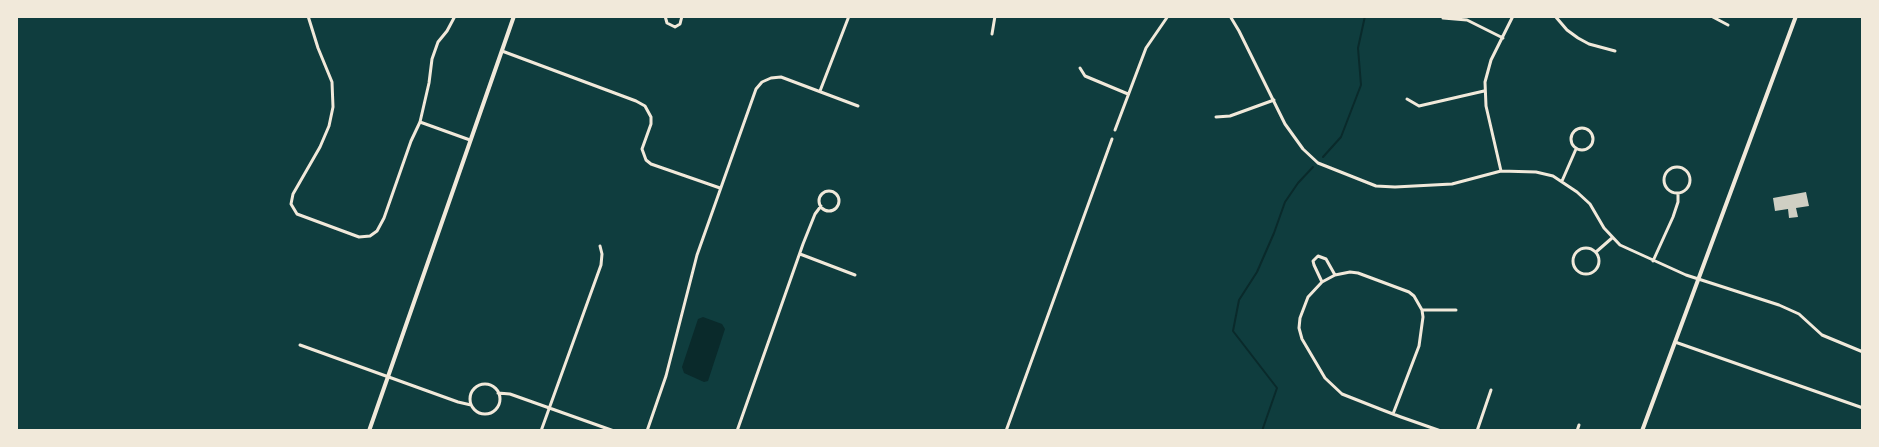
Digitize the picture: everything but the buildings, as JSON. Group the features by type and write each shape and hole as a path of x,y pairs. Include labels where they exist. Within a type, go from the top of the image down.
{"street":[{"path":"308,16 318,48 332,82 333,107 329,126 320,147 293,194 291,204 297,214 359,237 370,236 377,231 384,218 411,141 420,122 429,83 432,59 438,42 447,31 455,16"},
{"path":"369,431 514,16"},
{"path":"665,16 667,24 675,27 680,24 682,16"},
{"path":"820,91 849,16"},
{"path":"992,34 995,16"},
{"path":"1115,130 1146,48 1168,16"},
{"path":"1230,16 1285,124 1309,156 1331,169 1376,186 1452,184 1501,171 1536,172 1562,181 1577,192 1590,204 1604,228 1620,245 1698,279 1779,305 1799,314 1822,335 1863,352"},
{"path":"1501,171 1484,91 1487,69 1512,16"},
{"path":"1555,16 1567,30 1578,38 1590,44 1615,51"},
{"path":"1711,16 1728,25"},
{"path":"1642,431 1796,16"},
{"path":"1444,18 1467,20 1503,38"},
{"path":"502,51 645,106 651,117 651,124 642,149 646,160 720,188"},
{"path":"1080,68 1085,76 1128,94"},
{"path":"647,431 666,376 697,255 756,89 762,82 770,78 782,77 858,106"},
{"path":"1407,99 1419,106 1484,91"},
{"path":"1216,118 1230,116 1274,100"},
{"path":"420,122 470,140"},
{"path":"1578,128 1588,129 1592,135 1592,143 1587,148 1576,149 1571,143 1572,133 1578,128"},
{"path":"1006,431 1112,139"},
{"path":"1562,181 1576,149"},
{"path":"1675,167 1687,170 1690,178 1689,186 1678,193 1670,191 1664,184 1667,171 1675,167"},
{"path":"737,431 800,254 815,214 821,206 820,201 824,193 833,192 837,196 838,204 835,209 826,210 821,206"},
{"path":"1653,261 1673,217 1678,202 1678,193"},
{"path":"1596,252 1612,238"},
{"path":"541,431 601,265 602,254 600,246"},
{"path":"1588,248 1596,252 1599,260 1593,272 1585,274 1576,271 1572,263 1576,251 1588,248"},
{"path":"800,254 855,275"},
{"path":"1322,282 1313,261 1318,256 1326,259 1336,275"},
{"path":"1393,414 1419,346 1423,318 1422,310 1414,296 1409,292 1358,273 1350,272 1336,275 1322,282 1308,297 1303,308 1299,328 1302,339 1325,378 1342,394 1393,414 1440,431"},
{"path":"1422,310 1456,310"},
{"path":"1675,342 1863,408"},
{"path":"300,345 471,405 479,413 490,413 498,405 498,393"},
{"path":"471,405 471,393 479,385 490,386 498,393 510,394 614,431"},
{"path":"1477,431 1491,390"},
{"path":"1577,431 1579,425"}],"water":[{"path":"703,317 722,324 725,329 708,381 704,382 684,373 682,367 698,319"}],"waterway":[{"path":"1323,157 1341,137 1361,85 1358,48 1365,16"},
{"path":"1262,431 1277,388 1233,331 1239,300 1257,272 1285,202 1298,183 1313,167"}]}
